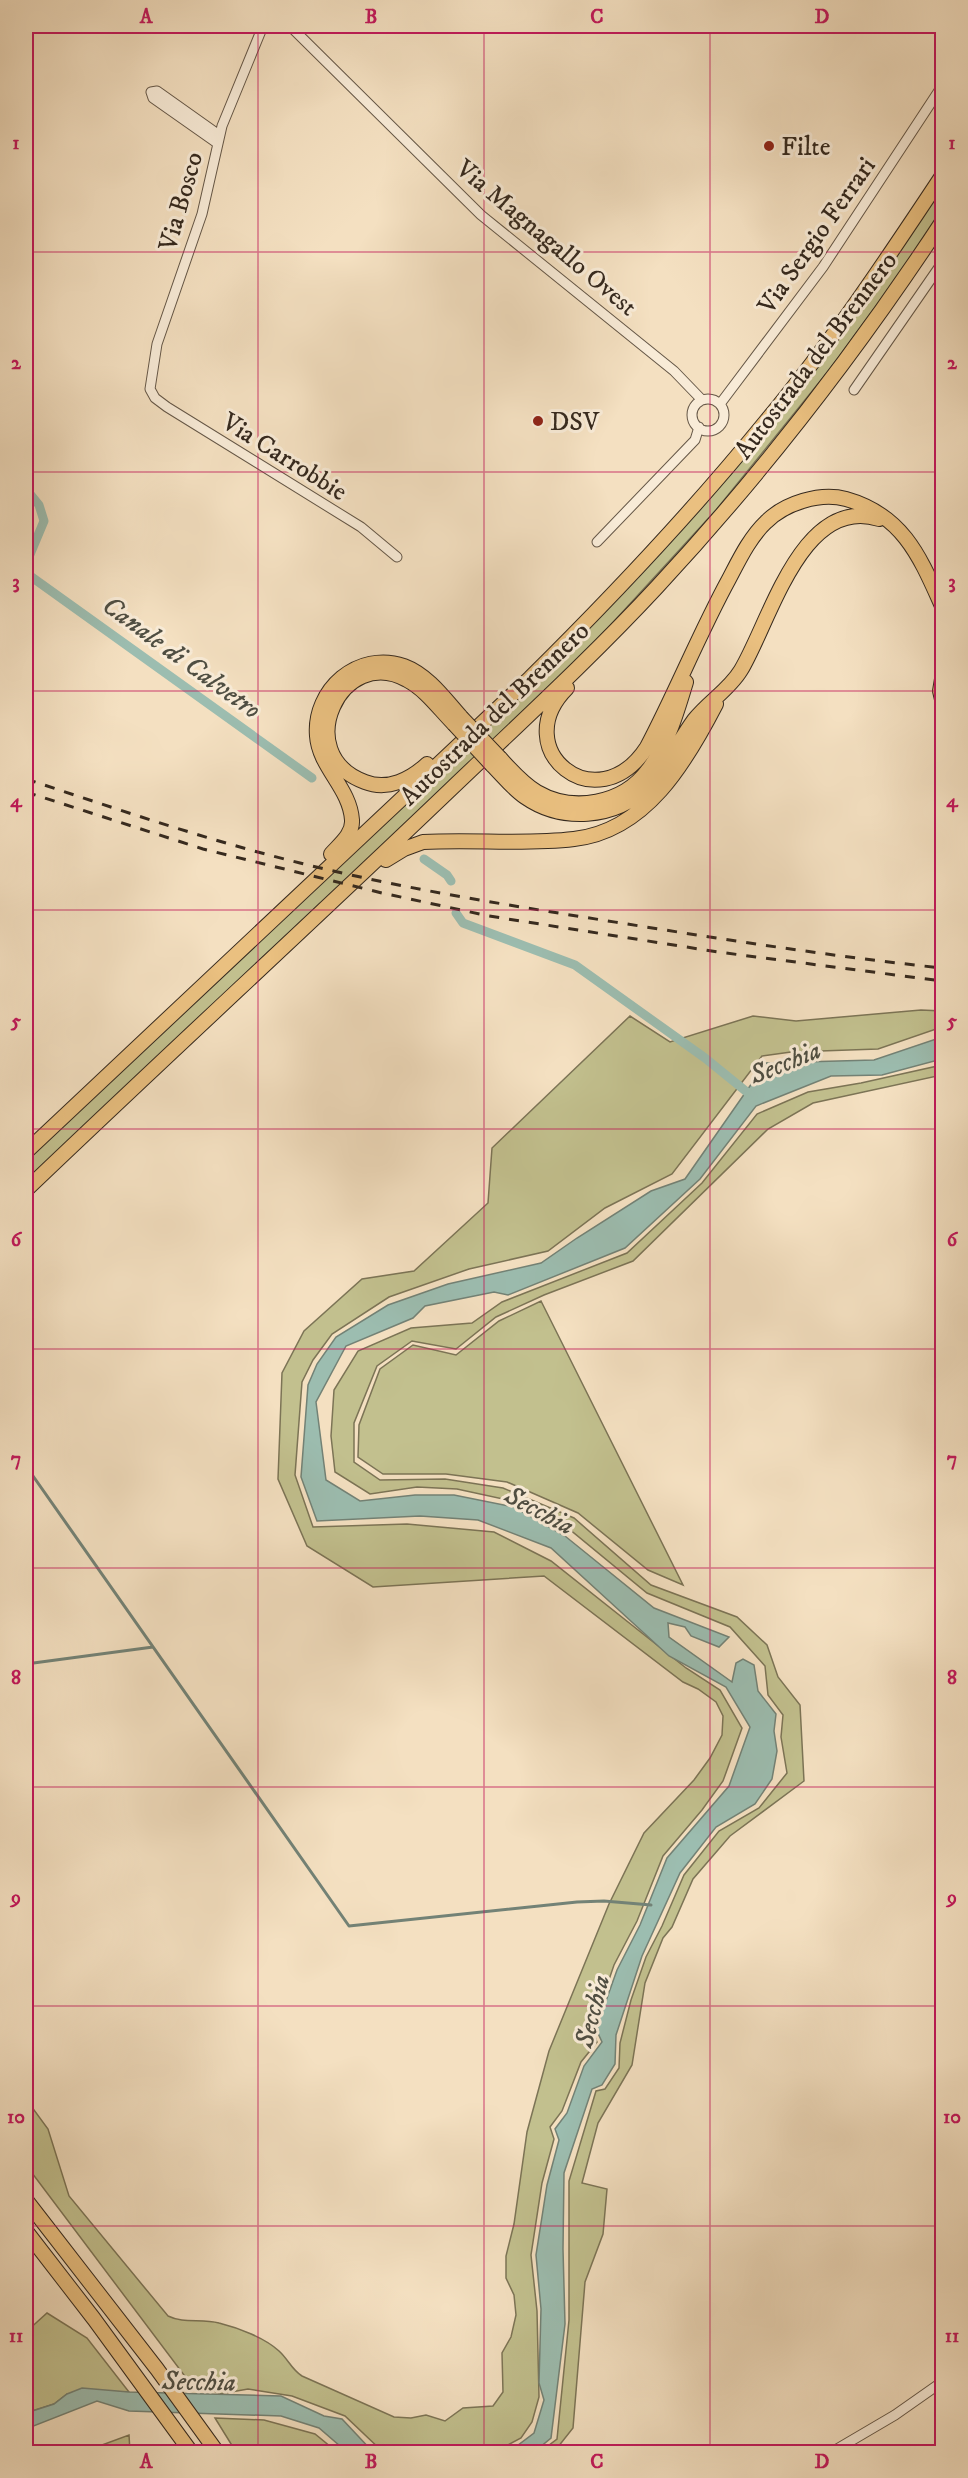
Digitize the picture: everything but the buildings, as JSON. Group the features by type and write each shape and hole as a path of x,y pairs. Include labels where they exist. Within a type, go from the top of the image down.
{"highway":[{"name":"Autostrada del Brennero","path":"69,1112 530,678 610,599 659,546 768,419 873,279 942,176"},
{"name":"Autostrada del Brennero","path":"26,1190 285,947 542,701 656,588 747,485 858,346 942,222"},
{"path":"656,588 635,620 564,691 551,709 547,736 550,751 570,773 592,781 615,777 631,767 647,747 742,555 765,522 782,510 814,498 836,496 859,502 881,513 900,529 910,542 942,606"},
{"path":"280,913 289,893 329,856 349,833 352,821 349,808 341,788 323,758 317,738 320,708 334,684 349,672 366,665 387,663 404,666 423,678 523,795 539,805 559,812 579,814 610,810 629,801 646,788 696,718 741,670 807,543 824,529 857,515 867,515 884,520 900,529"},
{"path":"496,762 528,786 553,800 575,804 599,802 625,791 648,771 674,722 696,645"},
{"path":"458,721 414,684 400,676 382,673 357,680 340,693 328,720 327,736 334,758 348,773 370,784 393,784 424,767 494,702 530,678"},
{"path":"285,947 338,905 388,858 411,846 441,841 574,839 598,834 625,822 653,800 672,778 701,732 720,695"},
{"path":"26,1146 69,1112"},
{"path":"26,1152 69,1112"},
{"path":"26,2200 217,2452"},
{"path":"26,2231 94,2319 190,2452"}],"main road":[{"path":"942,673 939,691 942,704"}],"street":[{"name":"Via Bosco","path":"151,392 150,377 157,344 202,214 218,139 235,90 263,26"},
{"name":"Via Magnagallo Ovest","path":"290,26 472,207 674,371 702,400"},
{"name":"Via Sergio Ferrari","path":"720,404 828,260 942,86"},
{"path":"157,91 218,139 153,98 151,92 157,91"},
{"path":"854,390 942,263"},
{"name":"Via Carrobbie","path":"151,392 167,407 361,527 397,557"},
{"path":"597,542 695,440 699,427 693,415 695,406 702,400 712,399 720,404 724,414 722,423 714,430 699,427"},
{"path":"832,2452 895,2415 942,2382"}],"shaded area":[{"path":"942,182 942,211 917,250 830,369 716,510 595,642 467,766 26,1182 26,1161 457,755 706,499"},
{"path":"921,1010 942,1011 942,1027 878,1049 791,1052 762,1056 672,1174 605,1208 548,1251 469,1269 389,1297 332,1334 313,1360 302,1382 295,1475 313,1527 407,1524 494,1532 551,1561 686,1668 720,1690 742,1728 723,1781 663,1856 637,1921 614,1965 592,2029 597,2042 581,2062 562,2111 550,2127 554,2139 542,2183 531,2255 537,2311 539,2397 532,2422 521,2438 502,2448 481,2452 383,2452 345,2416 292,2396 248,2389 220,2394 204,2386 193,2387 26,2165 26,2099 48,2129 69,2196 168,2316 180,2320 213,2322 251,2334 279,2351 302,2376 394,2417 411,2418 426,2415 445,2421 463,2408 493,2406 503,2392 502,2353 511,2337 516,2315 514,2295 506,2278 506,2256 514,2224 527,2132 549,2051 609,1904 644,1833 694,1780 710,1758 722,1735 723,1716 716,1702 683,1682 544,1576 373,1587 307,1546 278,1479 282,1373 304,1331 362,1279 414,1271 488,1203 492,1148 630,1016 670,1042 753,1016 796,1021"},
{"path":"942,1037 942,1059 882,1075 831,1076 756,1106 700,1179 625,1248 508,1295 494,1292 425,1306 413,1318 346,1346 316,1402 326,1480 360,1501 415,1495 454,1495 514,1507 565,1536 654,1608 729,1637 719,1647 691,1636 685,1627 668,1623 669,1637 732,1682 736,1663 743,1659 754,1665 758,1691 776,1714 774,1731 777,1751 772,1779 755,1804 716,1827 680,1873 642,1956 616,2035 615,2064 602,2085 592,2089 564,2173 565,2324 551,2438 534,2452 509,2452 534,2433 544,2400 539,2383 541,2309 536,2255 547,2185 559,2140 555,2129 567,2113 584,2066 602,2042 596,2029 617,1970 640,1925 667,1858 729,1786 750,1727 726,1687 669,1656 551,1548 478,1520 420,1516 317,1521 301,1477 308,1385 317,1364 336,1337 388,1305 448,1284 541,1263 651,1191 685,1179 766,1063 874,1060"},
{"path":"942,1065 942,1075 813,1103 768,1129 633,1261 544,1295 496,1317 456,1349 412,1341 377,1366 354,1423 354,1462 380,1480 445,1479 503,1488 574,1518 651,1585 737,1617 767,1645 778,1677 800,1705 804,1781 730,1836 693,1879 672,1927 663,1938 645,1983 632,2065 598,2123 582,2183 607,2189 603,2234 585,2282 573,2428 554,2452 540,2452 557,2439 569,2320 569,2181 596,2091 605,2089 619,2068 620,2043 631,2000 646,1957 684,1875 719,1831 759,1808 787,1773 781,1737 783,1715 768,1695 765,1666 730,1627 647,1593 569,1529 512,1501 457,1489 417,1487 370,1494 335,1472 331,1436 334,1390 358,1351 411,1328 472,1323 502,1302 627,1253 702,1183 757,1114 808,1092"},
{"path":"541,1301 683,1585 648,1570 578,1513 507,1482 446,1474 383,1474 358,1457 359,1425 380,1369 413,1345 456,1355 499,1321"},
{"path":"47,2313 87,2338 129,2392 67,2394 54,2404 26,2413 26,2332"},
{"path":"82,2388 129,2392 281,2396 324,2416 342,2419 373,2452 347,2452 319,2428 281,2416 129,2411 97,2401 26,2429 26,2413 54,2404 67,2394"},
{"path":"215,2418 264,2420 315,2434 337,2452 236,2452"},
{"path":"129,2435 130,2452 83,2452"}],"waterway":[{"name":"Canale di Calvetro","path":"26,489 39,505 44,521 26,564"},
{"name":"Canale di Calvetro","path":"26,573 312,778"},
{"name":"Canale di Calvetro","path":"424,859 447,875 451,881"},
{"name":"Canale di Calvetro","path":"456,913 463,923 575,965 705,1058 753,1097"},
{"path":"26,1466 349,1926 577,1902 604,1901 651,1905"},
{"path":"26,1664 153,1647"}],"railway":[{"path":"26,779 231,844 300,863 413,888 687,933 942,968"},
{"path":"26,792 203,849 382,893 489,916 718,952 942,981"}],"place":[{"name":"Filte","path":"769,146"},
{"name":"DSV","path":"538,421"}],"water label":[{"name":"Secchia","path":"785,1062"},
{"name":"Secchia","path":"540,1510"},
{"name":"Secchia","path":"592,2011"},
{"name":"Secchia","path":"199,2381"}]}
